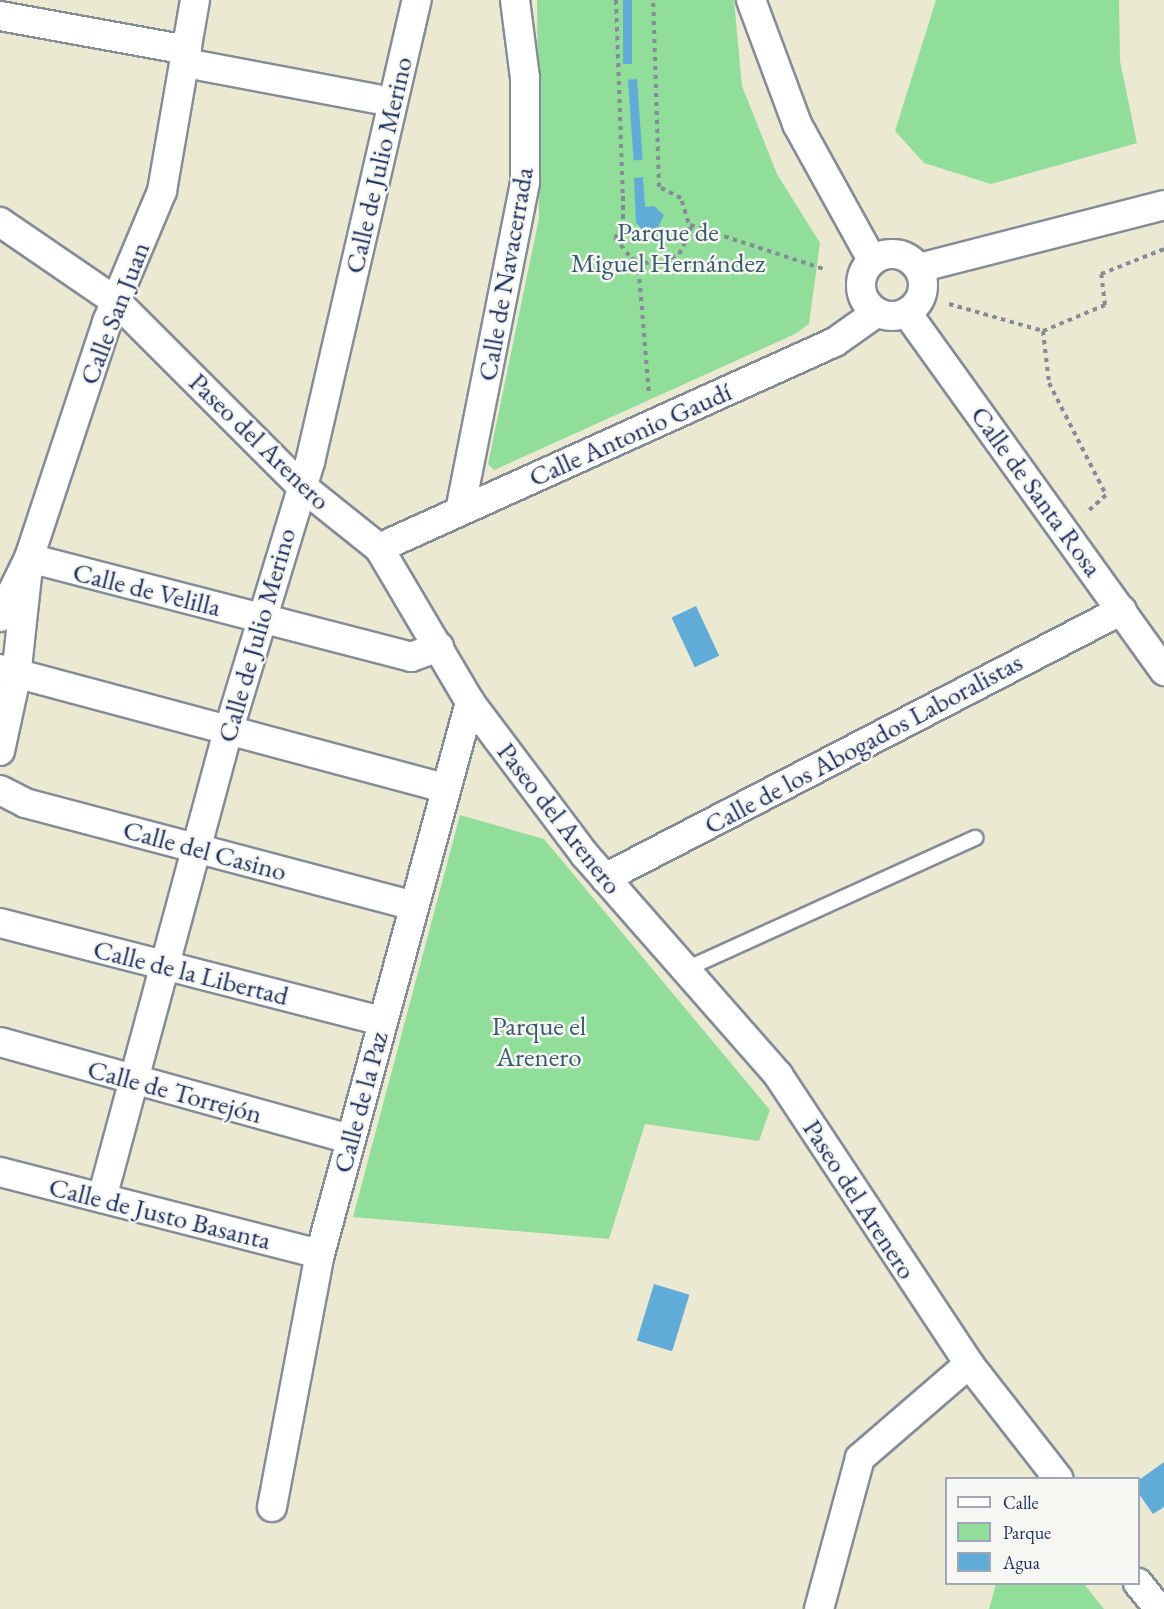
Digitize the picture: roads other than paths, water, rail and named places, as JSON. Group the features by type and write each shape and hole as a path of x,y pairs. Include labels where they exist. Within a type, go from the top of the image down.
{"street":[{"path":"10,0 0,16 376,99"},
{"name":"Calle San Juan","path":"0,617 29,558 117,302 162,191 194,58 195,0"},
{"name":"Calle de Julio Merino","path":"102,1198 228,732 299,484 310,462 417,0"},
{"name":"Calle de Navacerrada","path":"460,511 525,182 525,78 515,0"},
{"path":"751,0 797,124 872,260"},
{"path":"919,268 1164,205"},
{"name":"Paseo del Arenero","path":"0,222 117,302 299,484 379,548 470,702 605,878 683,971 778,1075 969,1364 1056,1477"},
{"path":"899,254 919,268 924,283 920,301 907,313 893,317 876,313 860,291 872,260 899,254"},
{"name":"Calle Antonio Gaudí","path":"379,548 835,342 876,313"},
{"name":"Calle de Santa Rosa","path":"907,313 1164,671"},
{"path":"0,751 8,673 29,558"},
{"name":"Calle de Velilla","path":"29,558 411,657 439,647"},
{"name":"Calle de los Abogados Laboralistas","path":"605,878 1122,610"},
{"path":"8,673 444,789"},
{"name":"Calle de la Paz","path":"272,1507 320,1254 412,905 470,702"},
{"name":"Calle del Casino","path":"0,790 26,803 412,905"},
{"name":"Calle de la Libertad","path":"0,924 381,1021"},
{"name":"Calle de Torrejón","path":"0,1042 350,1139"},
{"name":"Calle de Justo Basanta","path":"0,1172 320,1254"},
{"path":"819,1609 860,1458 969,1364"},
{"path":"1140,1585 1159,1609"}],"lane":[{"path":"683,971 975,838"}],"water":[{"path":"623,0 632,0 632,64 623,64"},
{"path":"637,79 643,160 634,160 628,80"},
{"path":"643,177 645,207 654,206 664,215 655,234 645,234 636,222 634,178"},
{"path":"696,606 719,656 695,667 672,617"},
{"path":"654,1284 689,1295 672,1351 637,1340"},
{"path":"1164,1462 1164,1507 1153,1514 1140,1495 1140,1479"}],"park label":[{"name":"Parque de Miguel Hernández","path":"668,246"},
{"name":"Parque el Arenero","path":"539,1040"}]}
